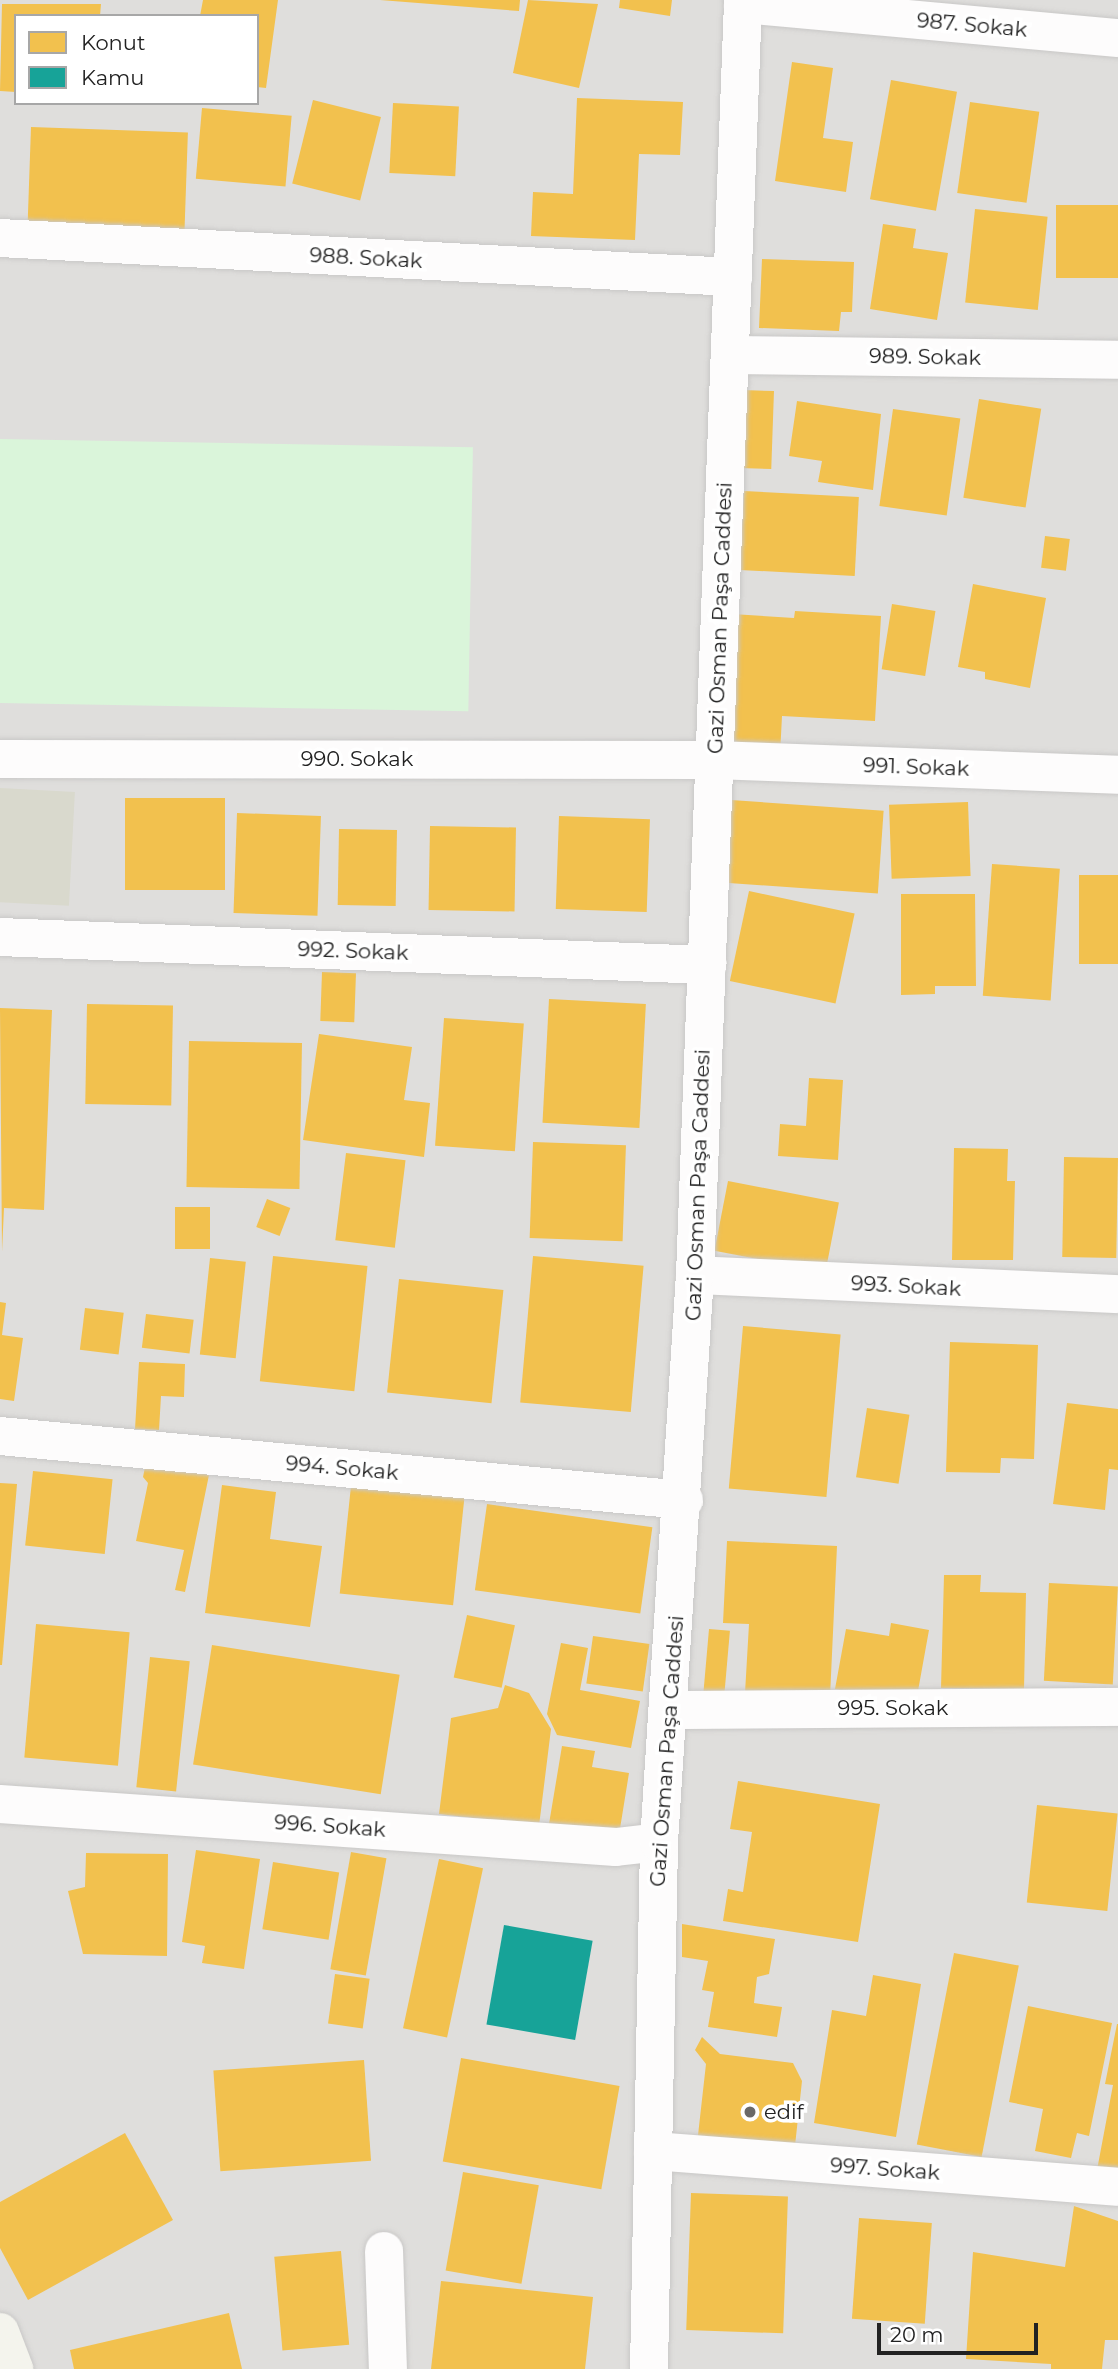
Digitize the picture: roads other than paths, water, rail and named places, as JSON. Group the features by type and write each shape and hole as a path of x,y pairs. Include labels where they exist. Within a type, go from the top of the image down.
{"street":[{"name":"987. Sokak","path":"743,2 1118,38"},
{"name":"Gazi Osman Paşa Caddesi","path":"649,2369 659,1843 684,1500 695,1276 732,355 743,2"},
{"name":"988. Sokak","path":"0,238 733,277"},
{"name":"989. Sokak","path":"732,355 1118,360"},
{"name":"990. Sokak","path":"0,759 714,760"},
{"name":"991. Sokak","path":"714,760 1118,775"},
{"name":"992. Sokak","path":"0,937 707,965"},
{"name":"993. Sokak","path":"695,1276 1118,1294"},
{"name":"994. Sokak","path":"0,1436 684,1500"},
{"name":"995. Sokak","path":"667,1710 1118,1707"},
{"name":"996. Sokak","path":"0,1804 616,1847 659,1843"},
{"name":"997. Sokak","path":"653,2151 1118,2187"},
{"path":"384,2251 388,2369"},
{"path":"0,2332 14,2369"}],"place":[{"name":"edif","path":"750,2112"}]}
